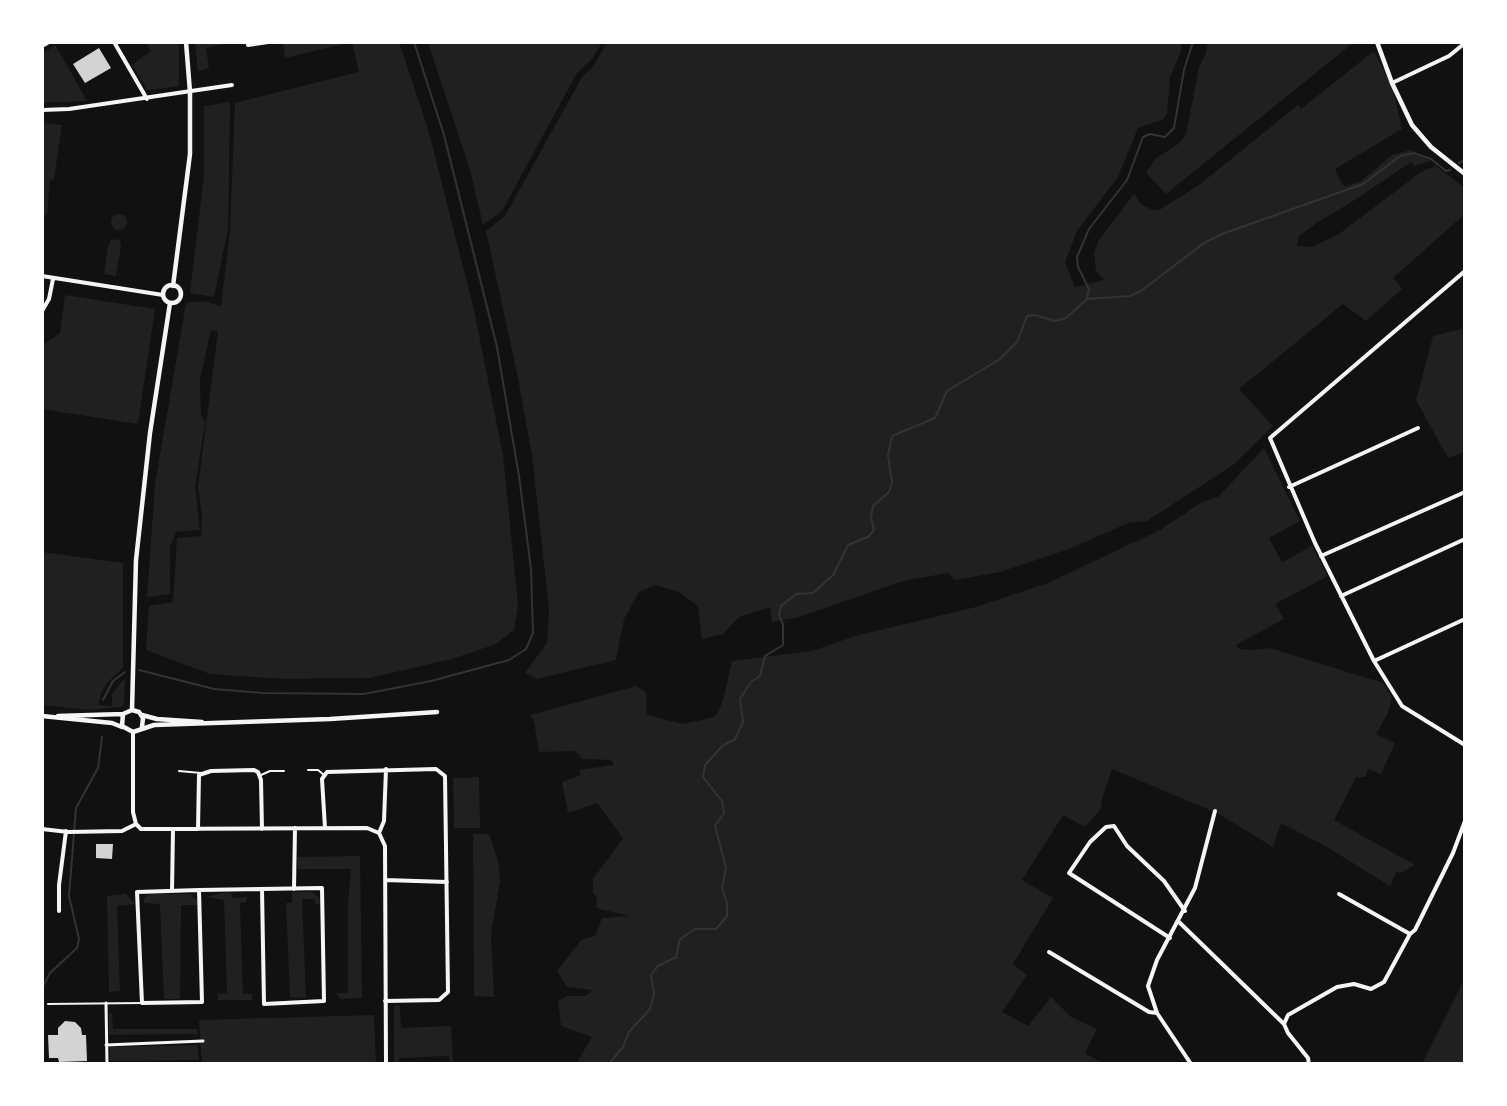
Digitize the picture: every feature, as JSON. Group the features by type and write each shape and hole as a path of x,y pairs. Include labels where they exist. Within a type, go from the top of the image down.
{"street":[{"path":"42,46 49,42"},
{"path":"114,42 147,99"},
{"path":"173,286 189,175 190,92 186,42"},
{"path":"248,42 248,45 268,42"},
{"path":"1377,42 1392,83 1412,125 1431,147 1465,174"},
{"path":"1392,83 1449,56 1465,43"},
{"path":"42,110 147,99 232,85"},
{"path":"1465,271 1270,438 1289,487 1321,556 1374,661 1402,706 1465,745"},
{"path":"42,276 163,295 170,303 143,494 136,569 132,710"},
{"path":"42,310 49,299 54,279"},
{"path":"163,295 166,288 173,286 179,290 180,296 177,301 170,303"},
{"path":"1289,487 1418,428"},
{"path":"1321,556 1465,492"},
{"path":"1341,596 1465,539"},
{"path":"1374,661 1465,619"},
{"path":"42,716 123,714 132,710"},
{"path":"132,710 157,719 186,719 204,723"},
{"path":"49,716 112,723 134,732 142,727 437,712"},
{"path":"123,714 121,720 124,729"},
{"path":"142,715 142,727"},
{"path":"134,732 133,812 136,824 144,830 367,828 379,833 385,846 386,1064"},
{"path":"379,833 384,821 386,769"},
{"path":"325,828 324,775 332,770 436,769 443,772 446,780 446,996 439,1000 385,1001"},
{"path":"198,829 198,778 201,773 254,770 260,776 262,828"},
{"path":"1191,1064 1157,1012 1148,986 1157,960 1185,911 1195,888 1215,811"},
{"path":"1284,1024 1288,1015 1337,987 1345,984 1371,989 1377,987 1391,972 1410,934 1420,921 1465,821"},
{"path":"42,829 82,832 122,831 136,824"},
{"path":"1170,938 1069,873 1090,842 1106,827 1114,826 1127,846 1164,881 1185,911"},
{"path":"294,889 295,828"},
{"path":"172,891 173,830"},
{"path":"59,911 59,885 67,831"},
{"path":"385,880 447,882"},
{"path":"200,890 202,1002 141,1004 137,892 200,890 322,888 324,1001 264,1004 262,889"},
{"path":"1338,894 1410,934"},
{"path":"1179,922 1284,1024 1309,1064"},
{"path":"1049,952 1149,1012 1157,1012"},
{"path":"106,1002 107,1064"},
{"path":"106,1045 203,1041"}],"lane":[{"path":"308,770 318,770 324,775"},
{"path":"179,771 201,773"},
{"path":"260,776 270,771 284,771"},
{"path":"48,1004 106,1002 141,1004"}],"shaded area":[{"path":"146,42 179,42 179,86 148,90 132,65 151,51"},
{"path":"195,42 224,42 225,44 206,48 209,68 198,71"},
{"path":"283,42 344,42 344,44 285,58"},
{"path":"352,42 399,42 428,129 474,310 503,455 518,605 514,630 496,644 452,659 369,678 282,679 210,674 146,650 149,606 173,602 177,538 201,536 202,515 198,487 218,332 211,330 200,379 201,415 205,423 195,486 200,530 176,532 170,547 170,594 147,597 155,484 186,303 204,301 221,306 230,232 235,103 359,72"},
{"path":"428,42 602,42 593,58 577,73 502,211 483,225 470,170"},
{"path":"607,42 1181,42 1181,52 1170,77 1167,114 1162,120 1138,128 1118,177 1077,231 1065,262 1075,287 1104,280 1096,271 1094,252 1099,240 1134,194 1142,205 1153,210 1161,209 1199,185 1298,105 1301,109 1374,51 1393,89 1402,129 1335,169 1341,182 1345,187 1361,181 1392,155 1411,150 1430,161 1415,166 1411,162 1315,224 1298,237 1297,246 1312,247 1339,234 1421,172 1436,166 1465,188 1465,214 1393,278 1402,289 1366,321 1343,304 1239,389 1273,426 1233,465 1147,521 1128,523 1069,549 1000,572 955,580 948,573 903,581 799,617 772,622 770,607 739,617 723,634 702,639 698,606 679,592 655,585 639,592 624,619 616,660 537,679 525,673 547,643 549,609 532,455 517,373 486,231 505,216 582,77 593,67"},
{"path":"1208,42 1354,42 1166,194 1146,173 1155,159 1177,145 1186,135 1199,67 1206,53"},
{"path":"55,45 87,101 42,103 42,54"},
{"path":"230,102 228,229 214,297 190,293 204,175 204,106"},
{"path":"42,123 62,125 54,179 50,180 47,215 42,214"},
{"path":"119,214 125,216 127,222 125,228 119,230 113,228 111,222 113,216"},
{"path":"111,240 120,241 121,246 116,276 104,274 108,246"},
{"path":"65,295 155,309 138,424 42,409 42,346 60,333"},
{"path":"1465,328 1465,452 1448,458 1416,400 1433,336"},
{"path":"1264,448 1300,521 1269,538 1282,562 1312,546 1328,576 1275,604 1284,619 1236,645 1239,649 1270,648 1383,683 1392,698 1388,713 1376,734 1395,743 1381,774 1368,769 1365,777 1356,777 1334,820 1415,865 1401,873 1396,872 1390,886 1322,844 1281,823 1273,847 1217,813 1112,769 1101,809 1085,827 1063,815 1022,880 1053,898 1013,964 1027,975 1002,1012 1028,1026 1051,997 1071,1017 1097,1029 1085,1053 1105,1064 576,1064 592,1037 561,1026 558,1001 568,996 586,996 592,990 567,987 557,971 581,940 595,936 602,918 629,916 596,908 597,897 593,893 593,879 623,838 597,803 568,813 562,782 581,775 579,770 614,765 611,760 582,759 575,751 539,752 534,721 530,715 636,686 646,692 647,715 683,724 715,717 723,701 732,661 812,651 855,636 976,607 1048,583 1160,530 1202,502 1218,497"},
{"path":"42,552 123,563 123,668 108,682 101,693 98,705 112,706 112,694 125,678 124,704 121,707 89,710 42,705"},
{"path":"479,777 480,828 454,828 453,778"},
{"path":"473,834 489,834 498,860 500,881 491,934 494,997 474,996"},
{"path":"360,856 362,998 341,999 336,993 348,993 348,902 351,869 298,869 297,857"},
{"path":"292,892 312,892 318,897 320,904 315,904 315,899 302,899 306,998 290,997 286,903 292,903"},
{"path":"231,893 232,898 247,897 246,902 240,903 243,994 252,994 252,1000 218,1000 218,994 227,993 224,900 206,897"},
{"path":"126,894 135,904 117,906 120,991 109,992 107,896"},
{"path":"150,894 190,894 197,900 197,905 181,905 180,999 164,999 160,904 144,903 144,898"},
{"path":"1465,977 1465,1064 1422,1064"},
{"path":"394,1006 400,1006 401,1028 451,1026 453,1064 450,1064 449,1056 400,1058 399,1062 394,1063"},
{"path":"109,1013 112,1014 113,1029 197,1029 198,1034 109,1035"},
{"path":"374,1015 376,1064 202,1064 199,1020"},
{"path":"197,1045 199,1060 110,1061 110,1047"}],"building":[{"path":"99,48 111,68 85,83 73,64"},
{"path":"96,844 113,844 112,859 96,858"},
{"path":"65,1021 75,1022 81,1028 82,1035 86,1035 87,1061 59,1062 58,1058 49,1058 48,1035 58,1035 58,1028"}],"waterway":[{"path":"139,670 214,689 263,693 364,694 431,681 509,660 526,649 533,633 531,569 519,476 497,347 444,135 414,42"},
{"path":"1087,299 1089,289 1078,267 1077,257 1089,229 1127,180 1143,137 1150,134 1165,137 1174,128 1184,70 1193,42"},
{"path":"1087,299 1130,296 1141,291 1204,243 1222,234 1363,184 1400,156 1414,153 1431,159 1446,171 1450,170"},
{"path":"1459,163 1465,160"},
{"path":"609,1064 623,1047 629,1032 650,1009 654,994 651,975 658,966 676,957 680,939 695,929 716,929 727,916 727,903 722,888 726,868 715,826 724,813 722,801 703,777 705,765 722,746 735,739 743,722 740,699 751,682 760,676 765,656 783,645 783,624 779,615 781,606 796,594 813,593 833,575 848,545 868,537 874,530 871,518 873,506 889,492 892,483 888,455 892,436 935,418 947,391 1000,359 1017,342 1027,316 1035,315 1055,321 1066,318 1087,299"},
{"path":"103,700 113,681 125,672"},
{"path":"42,988 50,973 77,948 79,939 69,896 76,808 98,768 102,737"}]}
